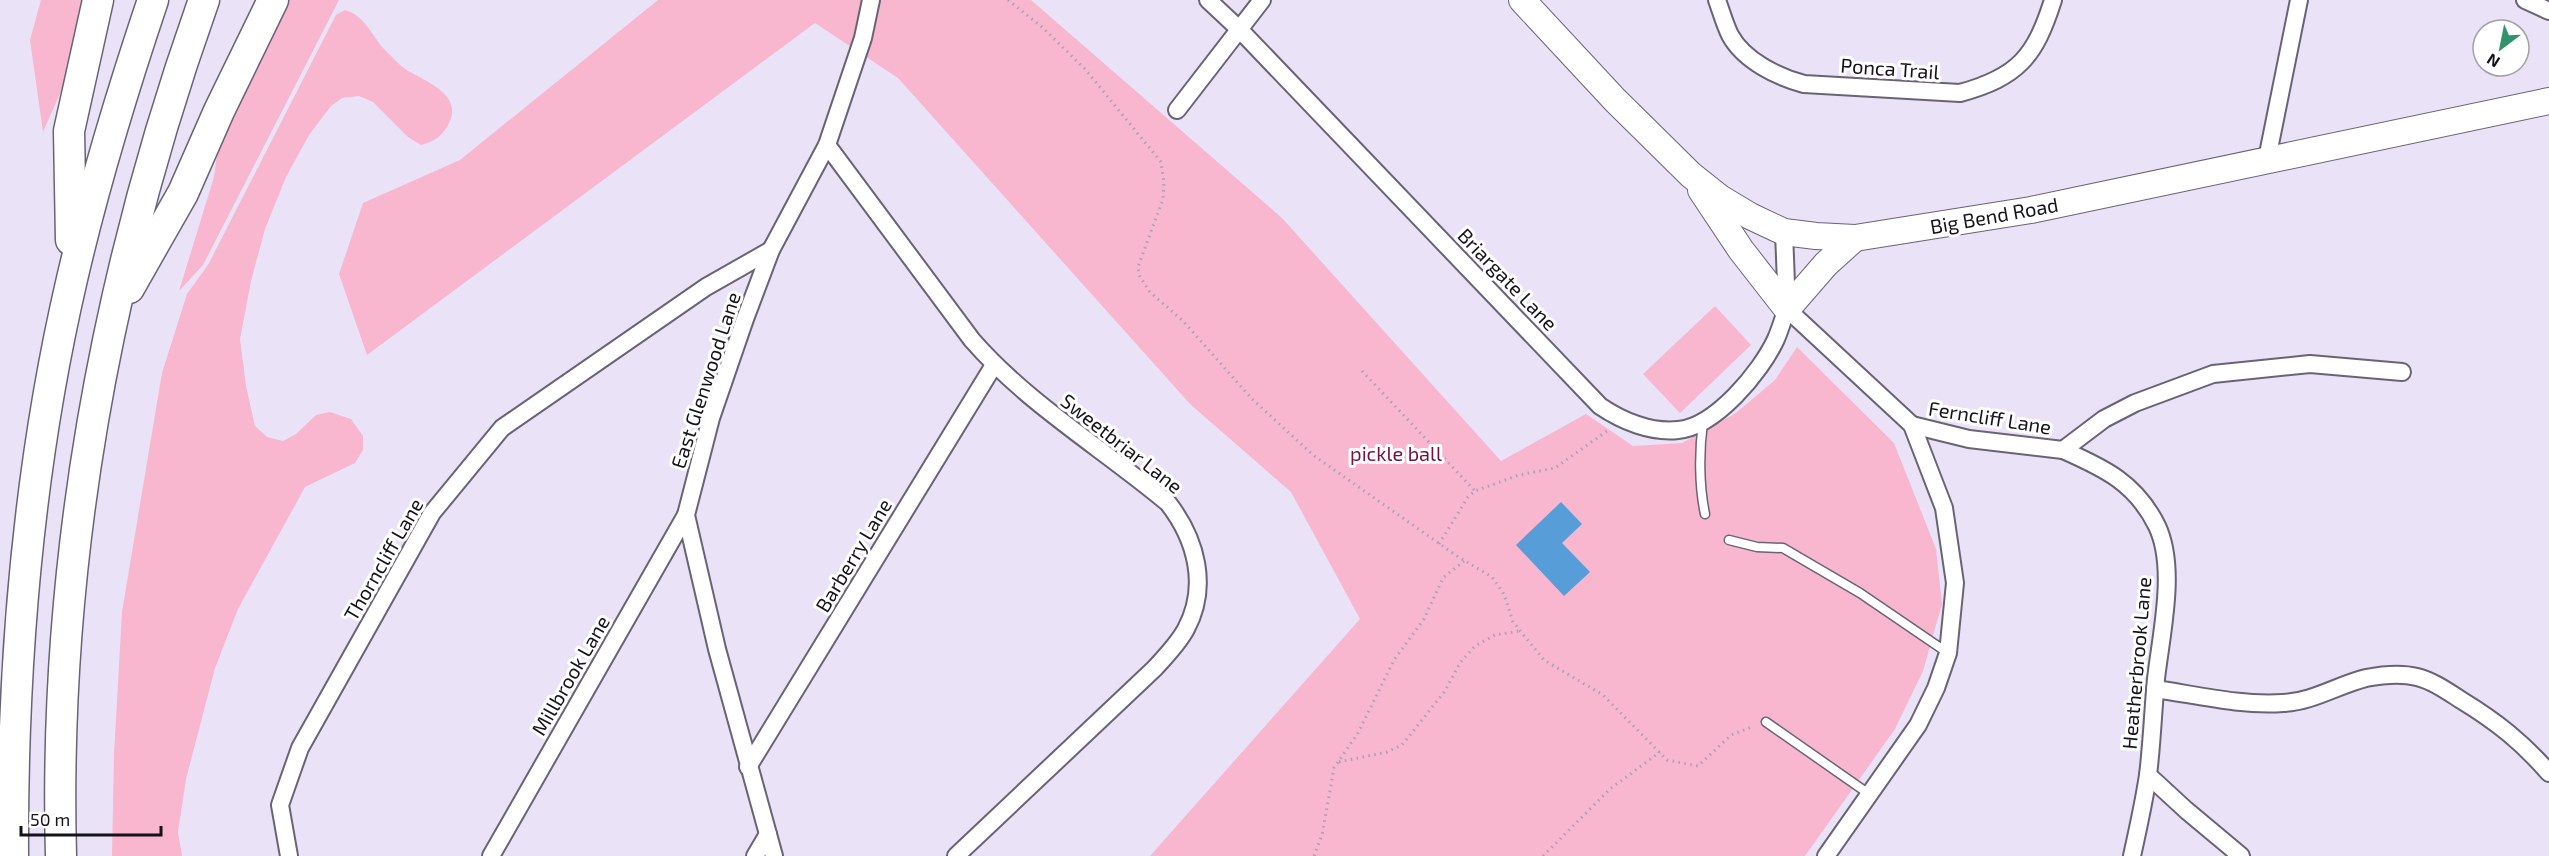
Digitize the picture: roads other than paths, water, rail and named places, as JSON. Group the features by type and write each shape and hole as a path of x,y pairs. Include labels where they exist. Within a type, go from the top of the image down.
{"highway":[{"path":"72,280 69,131 98,0"},
{"path":"13,856 16,683 23,581 52,380 72,280 122,95 153,0"},
{"path":"61,856 62,713 68,613 93,414 112,317 136,219 163,122 204,0"},
{"path":"112,317 183,194 219,111 273,0"}],"main road":[{"name":"Big Bend Road","path":"1521,0 1615,100 1691,175 1720,198 1750,216 1784,232 1855,238 2031,210 2549,101"},
{"path":"1691,175 1741,250 1787,309 1826,264 1855,238"}],"street":[{"name":"East Glenwood Lane","path":"774,856 717,649 686,516 711,418 771,250 827,145 863,38 871,0"},
{"name":"Briargate Lane","path":"1208,0 1240,30 1600,406 1617,418 1658,429 1678,430 1703,422 1746,384 1775,341 1787,309"},
{"path":"1177,110 1262,0"},
{"name":"Ponca Trail","path":"1716,0 1730,35 1738,46 1770,70 1787,79 1804,84 1960,93 1982,87 2008,75 2029,54 2047,18 2053,0"},
{"path":"2267,159 2299,0"},
{"path":"2525,0 2549,11"},
{"name":"Sweetbriar Lane","path":"827,145 972,340 994,365 1037,403 1168,503 1182,521 1192,543 1198,568 1198,591 1186,630 1154,669 956,856"},
{"path":"1784,232 1787,309 1912,425 1944,508 1955,583 1948,653 1936,688 1918,725 1826,856"},
{"name":"Thorncliff Lane","path":"289,856 280,805 300,748 432,513 502,428 706,287 771,250"},
{"name":"Ferncliff Lane","path":"1912,425 1969,439 2063,450 2104,419 2135,403 2213,374 2310,364 2402,372"},
{"name":"Barberry Lane","path":"748,767 994,365"},
{"name":"Heatherbrook Lane","path":"2063,450 2100,467 2125,483 2141,500 2157,526 2165,551 2166,587 2148,775 2132,856"},
{"name":"Millbrook Lane","path":"491,856 686,516"},
{"path":"2155,689 2260,703 2285,703 2365,679 2390,675 2416,677 2440,687 2493,720 2523,744 2549,773"},
{"path":"2148,775 2241,856"},
{"path":"755,856 768,834"}],"lane":[{"path":"1703,422 1701,435 1705,514"},
{"path":"1729,540 1757,547 1782,548 1860,593 1948,653"},
{"path":"1766,722 1869,794"}],"water":[{"path":"1561,502 1582,524 1562,543 1590,572 1564,596 1516,545"}],"park label":[{"name":"pickle ball","path":"1396,453"}]}
